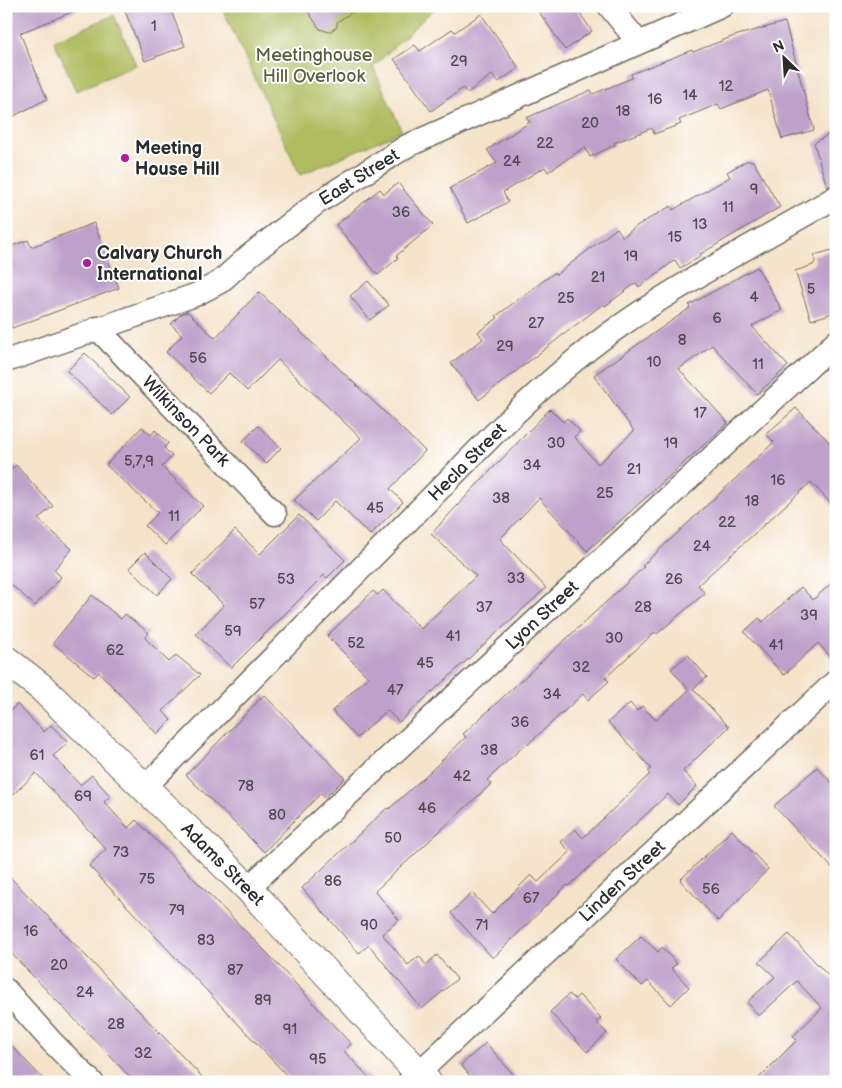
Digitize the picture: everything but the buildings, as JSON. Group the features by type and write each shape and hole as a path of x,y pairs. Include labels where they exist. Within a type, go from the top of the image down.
{"main road":[{"name":"Adams Street","path":"9,669 41,687 248,888 418,1079"}],"street":[{"path":"609,6 638,42"},
{"name":"East Street","path":"6,361 195,295 220,282 250,255 317,203 407,146 722,6"},
{"name":"Hecla Street","path":"146,787 497,431 550,381 603,338 641,312 836,197"},
{"name":"Wilkinson Park","path":"97,328 275,514"},
{"name":"Lyon Street","path":"248,888 836,342"},
{"name":"Linden Street","path":"418,1079 836,681"},
{"path":"6,990 51,1041 92,1082"}],"green space":[{"name":"Meetinghouse Hill Overlook","path":"221,6 437,6 373,67 402,131 300,175"},
{"path":"114,15 136,65 76,91 54,41"}],"place":[{"name":"Meeting House Hill","path":"125,158"},
{"name":"Calvary Church International","path":"87,263"}]}
